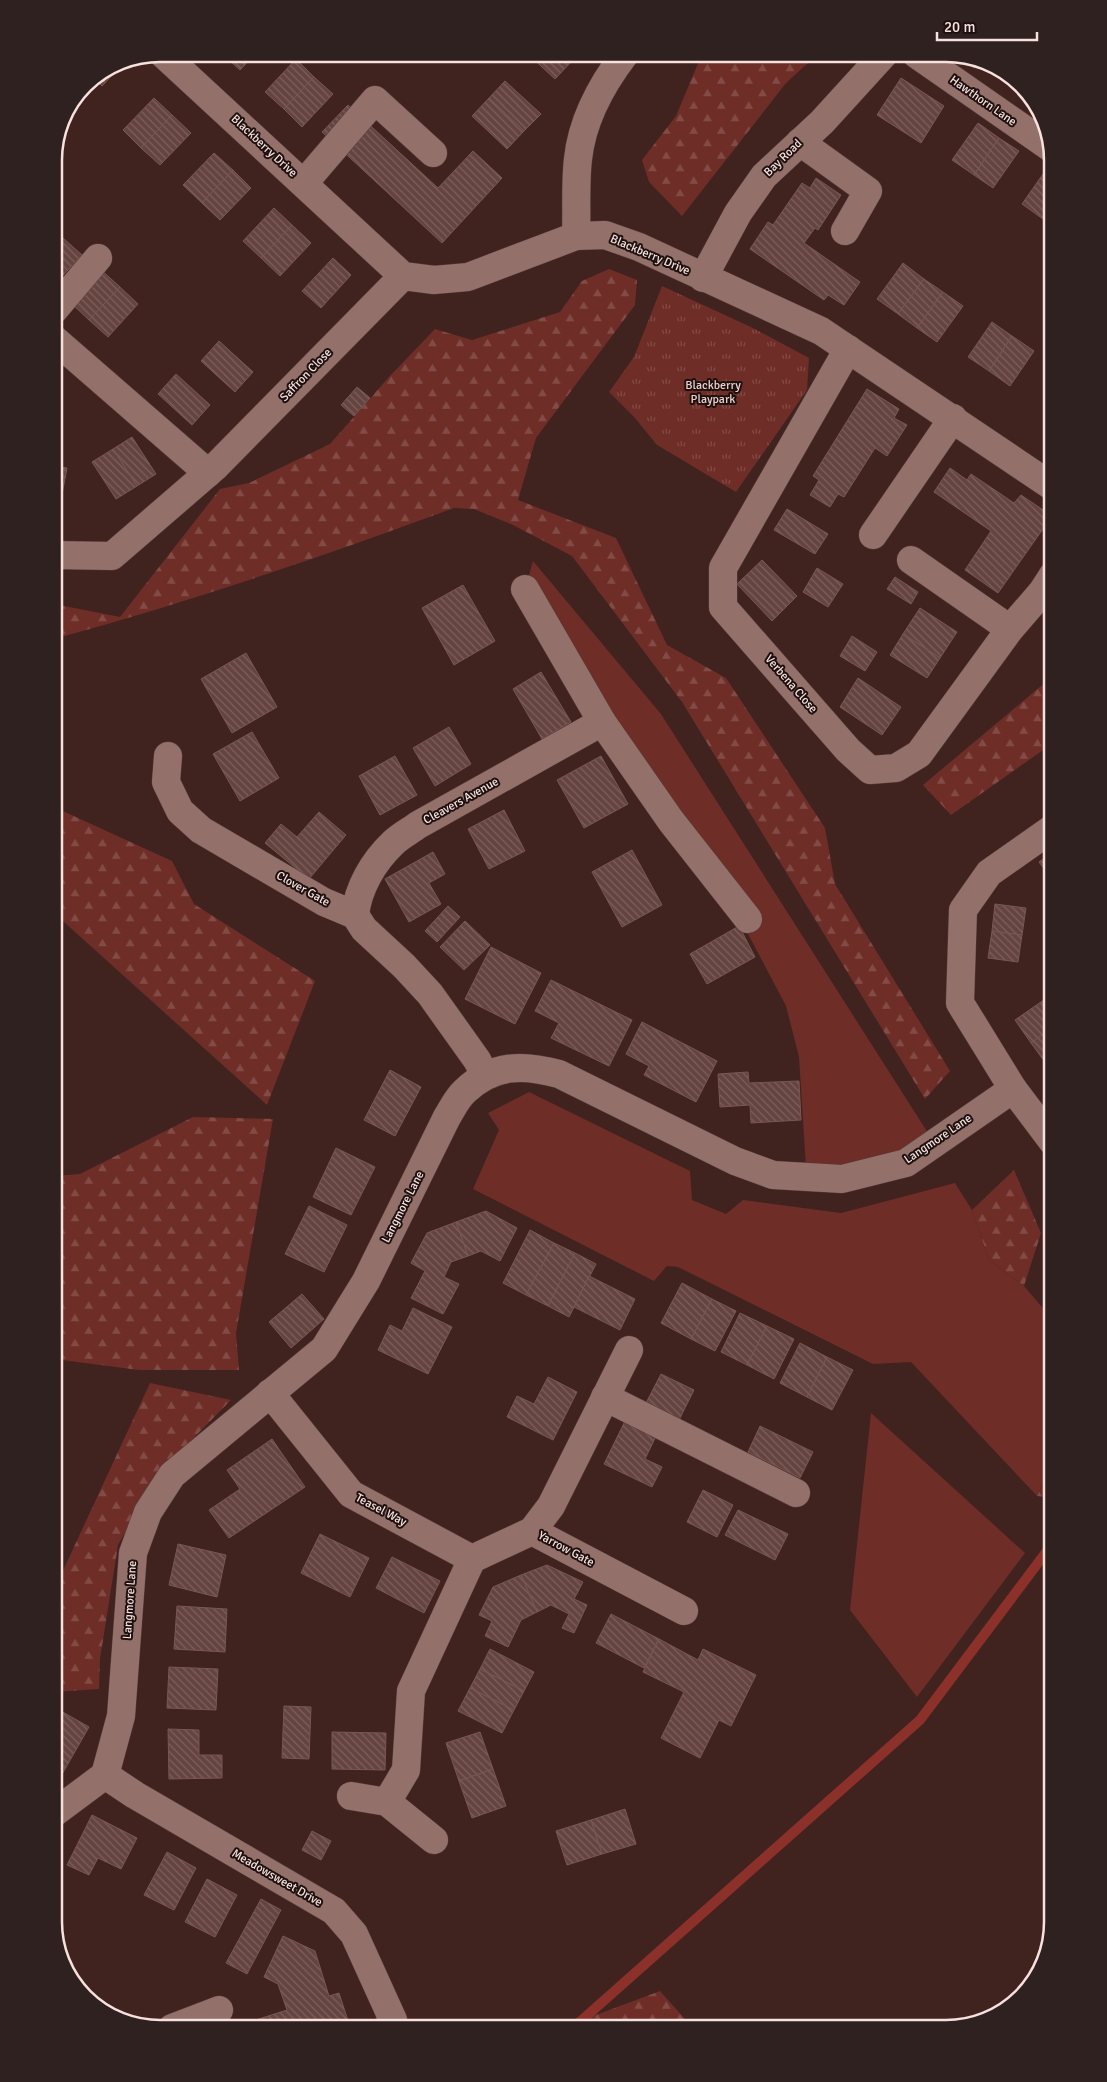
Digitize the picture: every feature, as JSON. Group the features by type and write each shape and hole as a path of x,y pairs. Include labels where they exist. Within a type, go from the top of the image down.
{"street":[{"name":"Blackberry Drive","path":"172,62 403,276 434,280 468,277 576,236 605,235 639,247 822,331 1044,481"},
{"path":"576,236 578,158 582,141 591,109 618,63"},
{"name":"Bay Road","path":"703,278 738,214 764,176 822,122 876,63"},
{"name":"Hawthorn Lane","path":"929,63 1043,142"},
{"path":"304,183 375,100 433,153"},
{"path":"800,142 868,191 845,231"},
{"path":"63,299 98,258"},
{"name":"Saffron Close","path":"63,555 112,556 208,472 403,276"},
{"path":"63,346 208,472"},
{"name":"Verbena Close","path":"848,349 723,568 724,606 848,750 870,770 896,768 919,754 1010,629 1044,589"},
{"path":"873,535 953,418"},
{"path":"911,560 1010,629"},
{"path":"525,589 602,722 671,821 748,919"},
{"name":"Cleavers Avenue","path":"355,915 357,898 373,868 393,842 418,825 602,722"},
{"name":"Clover Gate","path":"168,756 166,782 180,811 194,824 324,902 355,915 364,929 404,966 430,994 485,1074"},
{"path":"1044,834 989,873 963,910 960,1003 1013,1088 1044,1130"},
{"name":"Langmore Lane","path":"105,1775 121,1716 133,1553 148,1512 172,1475 324,1349 366,1281 447,1117 463,1092 485,1074 510,1068 536,1068 551,1072 735,1161 773,1175 842,1179 906,1163 1013,1088"},
{"name":"Yarrow Gate","path":"629,1350 551,1506 532,1531 684,1611"},
{"name":"Teasel Way","path":"270,1393 351,1494 472,1559"},
{"path":"605,1397 796,1493"},
{"path":"387,1802 406,1770 412,1691 472,1559 532,1531"},
{"path":"62,1807 105,1775"},
{"name":"Meadowsweet Drive","path":"105,1775 135,1795 334,1911 354,1934 393,2019"},
{"path":"351,1796 387,1802 434,1840"},
{"path":"195,2019 219,2010"}],"green space":[{"path":"698,63 808,63 786,83 682,216 649,182 642,160 676,116"},
{"path":"609,269 637,280 635,305 536,438 518,500 616,538 667,645 726,678 825,828 835,884 950,1071 925,1099 682,702 572,556 513,525 474,509 454,508 255,578 63,637 63,606 120,617 220,489 249,483 330,444 389,377 435,329 472,340 560,312 582,281"},
{"name":"Blackberry Playpark","path":"662,286 753,328 809,358 807,390 736,492 657,445 635,418 609,392 634,357"},
{"path":"533,561 661,714 930,1136 882,1160 806,1168 799,1057 786,1006 748,934 748,919 525,589"},
{"path":"1044,684 1044,749 951,815 923,785"},
{"path":"63,811 172,861 194,904 315,981 267,1105 63,921"},
{"path":"529,1092 690,1171 692,1200 726,1214 743,1200 841,1213 955,1183 972,1210 989,1260 1024,1286 1044,1309 1044,1482 1037,1496 911,1362 873,1364 678,1267 667,1266 654,1281 473,1189 499,1130 488,1113"},
{"path":"193,1117 273,1119 236,1333 239,1370 139,1370 62,1360 62,1175 80,1174"},
{"path":"1014,1170 1041,1233 1024,1286 989,1260 972,1210"},
{"path":"150,1383 231,1400 160,1472 118,1545 100,1659 99,1689 62,1691 62,1572"},
{"path":"871,1413 1025,1553 917,1697 850,1610"},
{"path":"1044,1482 1044,1497 1037,1496"},
{"path":"660,1991 686,2020 584,2020"}],"building":[{"path":"231,62 247,62 240,70"},
{"path":"293,62 299,62 314,77 284,109 265,92"},
{"path":"537,62 571,63 555,79"},
{"path":"111,76 102,86 100,84"},
{"path":"314,77 333,94 302,127 284,109"},
{"path":"901,78 944,106 921,143 877,115"},
{"path":"505,81 541,114 524,131 489,98"},
{"path":"154,98 172,115 141,148 123,130"},
{"path":"489,98 524,131 507,149 472,116"},
{"path":"348,105 438,188 473,151 502,178 442,243 322,132"},
{"path":"172,115 191,133 160,165 141,148"},
{"path":"978,123 999,138 974,175 952,160"},
{"path":"999,138 1019,151 993,188 974,175"},
{"path":"214,153 233,170 202,203 183,185"},
{"path":"233,170 251,188 220,220 202,203"},
{"path":"1044,173 1044,218 1043,219 1022,204"},
{"path":"816,178 841,195 818,230 815,228 804,243 860,282 844,305 828,295 824,300 750,249 768,222 773,225 802,183 810,188"},
{"path":"274,208 292,225 261,258 243,241"},
{"path":"292,225 311,243 280,276 261,258"},
{"path":"63,238 82,255 63,275"},
{"path":"333,258 351,275 321,308 302,291"},
{"path":"903,263 924,279 898,314 877,299"},
{"path":"100,269 120,287 89,320 70,302"},
{"path":"924,279 943,292 917,328 898,314"},
{"path":"120,287 138,304 108,337 89,320"},
{"path":"943,292 963,306 937,342 917,328"},
{"path":"992,322 1012,336 989,371 968,357"},
{"path":"1012,336 1034,351 1010,386 989,371"},
{"path":"219,341 253,372 235,392 201,361"},
{"path":"176,374 210,405 192,425 158,394"},
{"path":"357,387 370,398 354,416 341,405"},
{"path":"867,389 899,409 894,418 907,425 887,456 875,448 844,497 838,494 830,507 810,495 819,480 813,476"},
{"path":"132,437 156,474 137,486 113,449"},
{"path":"113,449 137,486 116,499 92,462"},
{"path":"63,467 67,468 63,490"},
{"path":"950,468 967,480 971,474 1014,503 1021,495 1044,511 1044,527 998,593 965,570 991,531 934,492"},
{"path":"787,509 828,534 815,554 774,530"},
{"path":"762,560 797,596 772,621 737,584"},
{"path":"817,568 843,584 828,607 803,592"},
{"path":"895,577 918,592 911,604 887,589"},
{"path":"463,585 495,641 454,665 422,608"},
{"path":"920,608 957,632 940,658 903,634"},
{"path":"903,634 940,658 927,678 890,655"},
{"path":"852,636 877,652 865,671 840,656"},
{"path":"246,653 277,707 232,733 201,679"},
{"path":"541,672 571,722 542,739 513,689"},
{"path":"858,678 901,707 882,735 840,707"},
{"path":"449,727 471,764 435,786 413,748"},
{"path":"252,732 279,778 240,801 213,754"},
{"path":"395,756 417,795 380,815 359,776"},
{"path":"601,756 628,804 584,828 557,780"},
{"path":"504,810 525,851 489,869 468,829"},
{"path":"319,812 346,835 309,879 265,843 281,824 297,837"},
{"path":"632,850 662,905 622,927 592,872"},
{"path":"433,852 445,874 429,883 441,904 409,922 385,879"},
{"path":"1044,858 1044,869 1039,862"},
{"path":"995,904 1026,908 1022,935 992,931"},
{"path":"448,906 460,917 437,942 425,931"},
{"path":"465,921 490,945 464,970 440,947"},
{"path":"739,926 755,957 707,984 690,954"},
{"path":"992,931 1022,935 1018,962 988,958"},
{"path":"491,947 541,973 515,1024 465,999"},
{"path":"551,980 632,1020 609,1066 551,1038 559,1023 535,1011"},
{"path":"1044,1000 1044,1034 1031,1043 1015,1020"},
{"path":"642,1022 717,1061 696,1102 644,1075 649,1066 626,1054"},
{"path":"1044,1034 1044,1061 1031,1043"},
{"path":"390,1070 421,1087 395,1136 364,1120"},
{"path":"748,1072 749,1083 799,1081 801,1120 751,1123 750,1105 720,1107 718,1074"},
{"path":"336,1148 375,1167 351,1215 313,1197"},
{"path":"309,1206 347,1225 324,1272 285,1254"},
{"path":"486,1211 517,1228 500,1261 481,1251 468,1256 456,1222"},
{"path":"456,1222 468,1256 451,1262 444,1277 459,1284 443,1314 411,1298 425,1271 411,1263 427,1233"},
{"path":"530,1230 554,1243 526,1295 503,1283"},
{"path":"554,1243 575,1253 548,1306 526,1295"},
{"path":"575,1253 596,1264 569,1317 548,1306"},
{"path":"589,1276 635,1299 620,1330 574,1307"},
{"path":"682,1283 712,1299 691,1339 661,1323"},
{"path":"302,1294 324,1319 291,1348 269,1322"},
{"path":"712,1299 736,1311 715,1351 691,1339"},
{"path":"413,1308 452,1327 428,1374 378,1350 390,1325 402,1331"},
{"path":"740,1313 767,1326 747,1365 721,1352"},
{"path":"767,1326 794,1339 774,1379 747,1365"},
{"path":"800,1343 827,1357 807,1397 780,1383"},
{"path":"827,1357 853,1370 832,1410 807,1397"},
{"path":"661,1374 694,1390 679,1420 646,1403"},
{"path":"548,1377 577,1392 553,1440 507,1417 517,1396 534,1404"},
{"path":"627,1417 658,1432 645,1459 662,1467 652,1487 604,1464"},
{"path":"760,1426 813,1452 800,1478 748,1452"},
{"path":"272,1439 305,1487 229,1538 209,1510 240,1489 227,1470"},
{"path":"703,1490 733,1505 717,1537 687,1522"},
{"path":"738,1510 788,1534 775,1560 725,1535"},
{"path":"320,1534 369,1558 350,1597 301,1573"},
{"path":"178,1544 226,1555 217,1597 169,1585"},
{"path":"392,1557 440,1581 424,1613 376,1588"},
{"path":"547,1565 583,1582 574,1599 587,1605 574,1633 562,1628 569,1614 551,1605 537,1612 521,1575"},
{"path":"521,1575 537,1612 521,1620 508,1647 485,1636 492,1621 479,1615 493,1587"},
{"path":"177,1606 227,1609 225,1652 174,1649"},
{"path":"611,1614 659,1639 644,1668 596,1643"},
{"path":"659,1639 698,1660 703,1649 756,1675 731,1726 719,1720 700,1758 661,1738 684,1692 643,1672"},
{"path":"490,1649 534,1672 524,1691 480,1669"},
{"path":"169,1667 218,1669 216,1710 167,1708"},
{"path":"480,1669 524,1691 514,1710 470,1688"},
{"path":"470,1688 514,1710 502,1733 458,1711"},
{"path":"284,1706 311,1707 309,1759 282,1758"},
{"path":"62,1712 89,1727 62,1774"},
{"path":"168,1729 199,1730 199,1755 222,1755 222,1778 169,1779"},
{"path":"332,1732 386,1733 385,1770 332,1769"},
{"path":"480,1732 493,1769 459,1781 446,1743"},
{"path":"493,1769 506,1806 472,1818 459,1781"},
{"path":"625,1809 636,1844 602,1854 591,1820"},
{"path":"92,1815 137,1838 121,1869 98,1858 89,1875 67,1865"},
{"path":"591,1820 602,1854 567,1865 556,1831"},
{"path":"312,1831 331,1841 321,1860 302,1850"},
{"path":"167,1852 196,1868 174,1910 144,1895"},
{"path":"207,1879 237,1895 215,1937 185,1922"},
{"path":"261,1899 281,1910 247,1974 226,1963"},
{"path":"283,1936 315,1951 329,1996 339,1993 347,2019 258,2019 287,2010 278,1984 264,1977"}],"waterway":[{"path":"583,2020 920,1720 1044,1555"}]}
